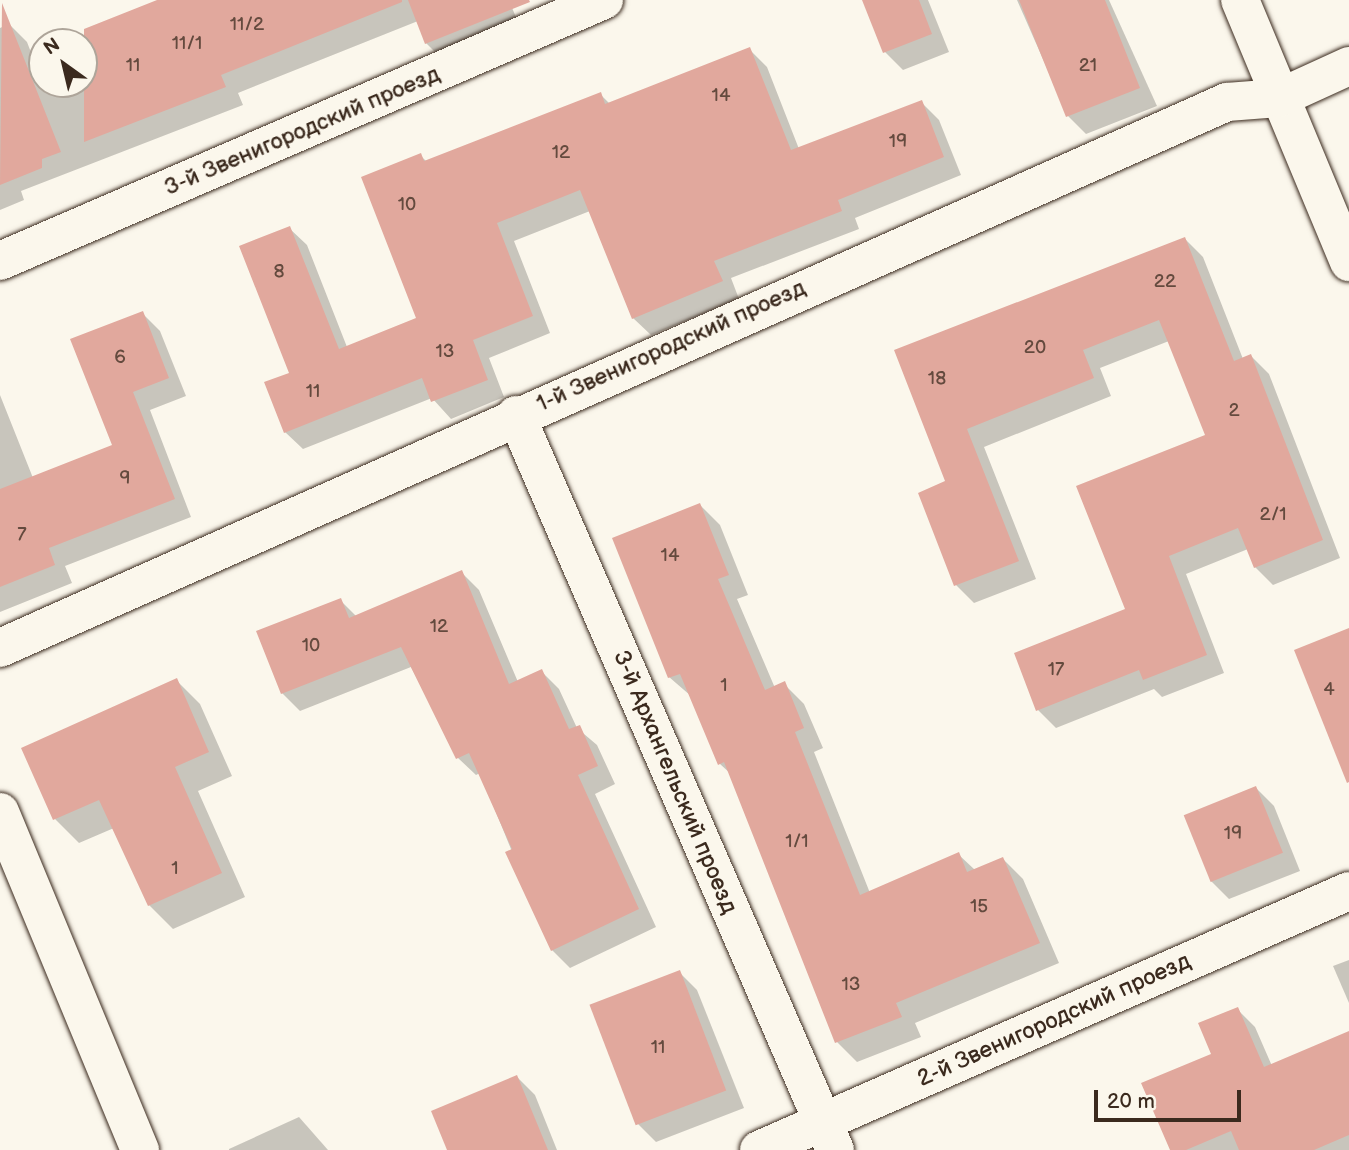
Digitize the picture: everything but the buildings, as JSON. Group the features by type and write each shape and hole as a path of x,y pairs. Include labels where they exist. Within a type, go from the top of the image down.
{"street":[{"name":"3-й Звенигородский проезд","path":"0,261 604,0"},
{"path":"1240,0 1349,262"},
{"name":"1-й Звенигородский проезд","path":"0,648 516,415 1227,102 1279,98 1349,66"},
{"name":"3-й Архангельский проезд","path":"516,415 828,1136"},
{"path":"0,812 140,1150"},
{"name":"2-й Звенигородский проезд","path":"759,1150 828,1136 1349,891"}]}
